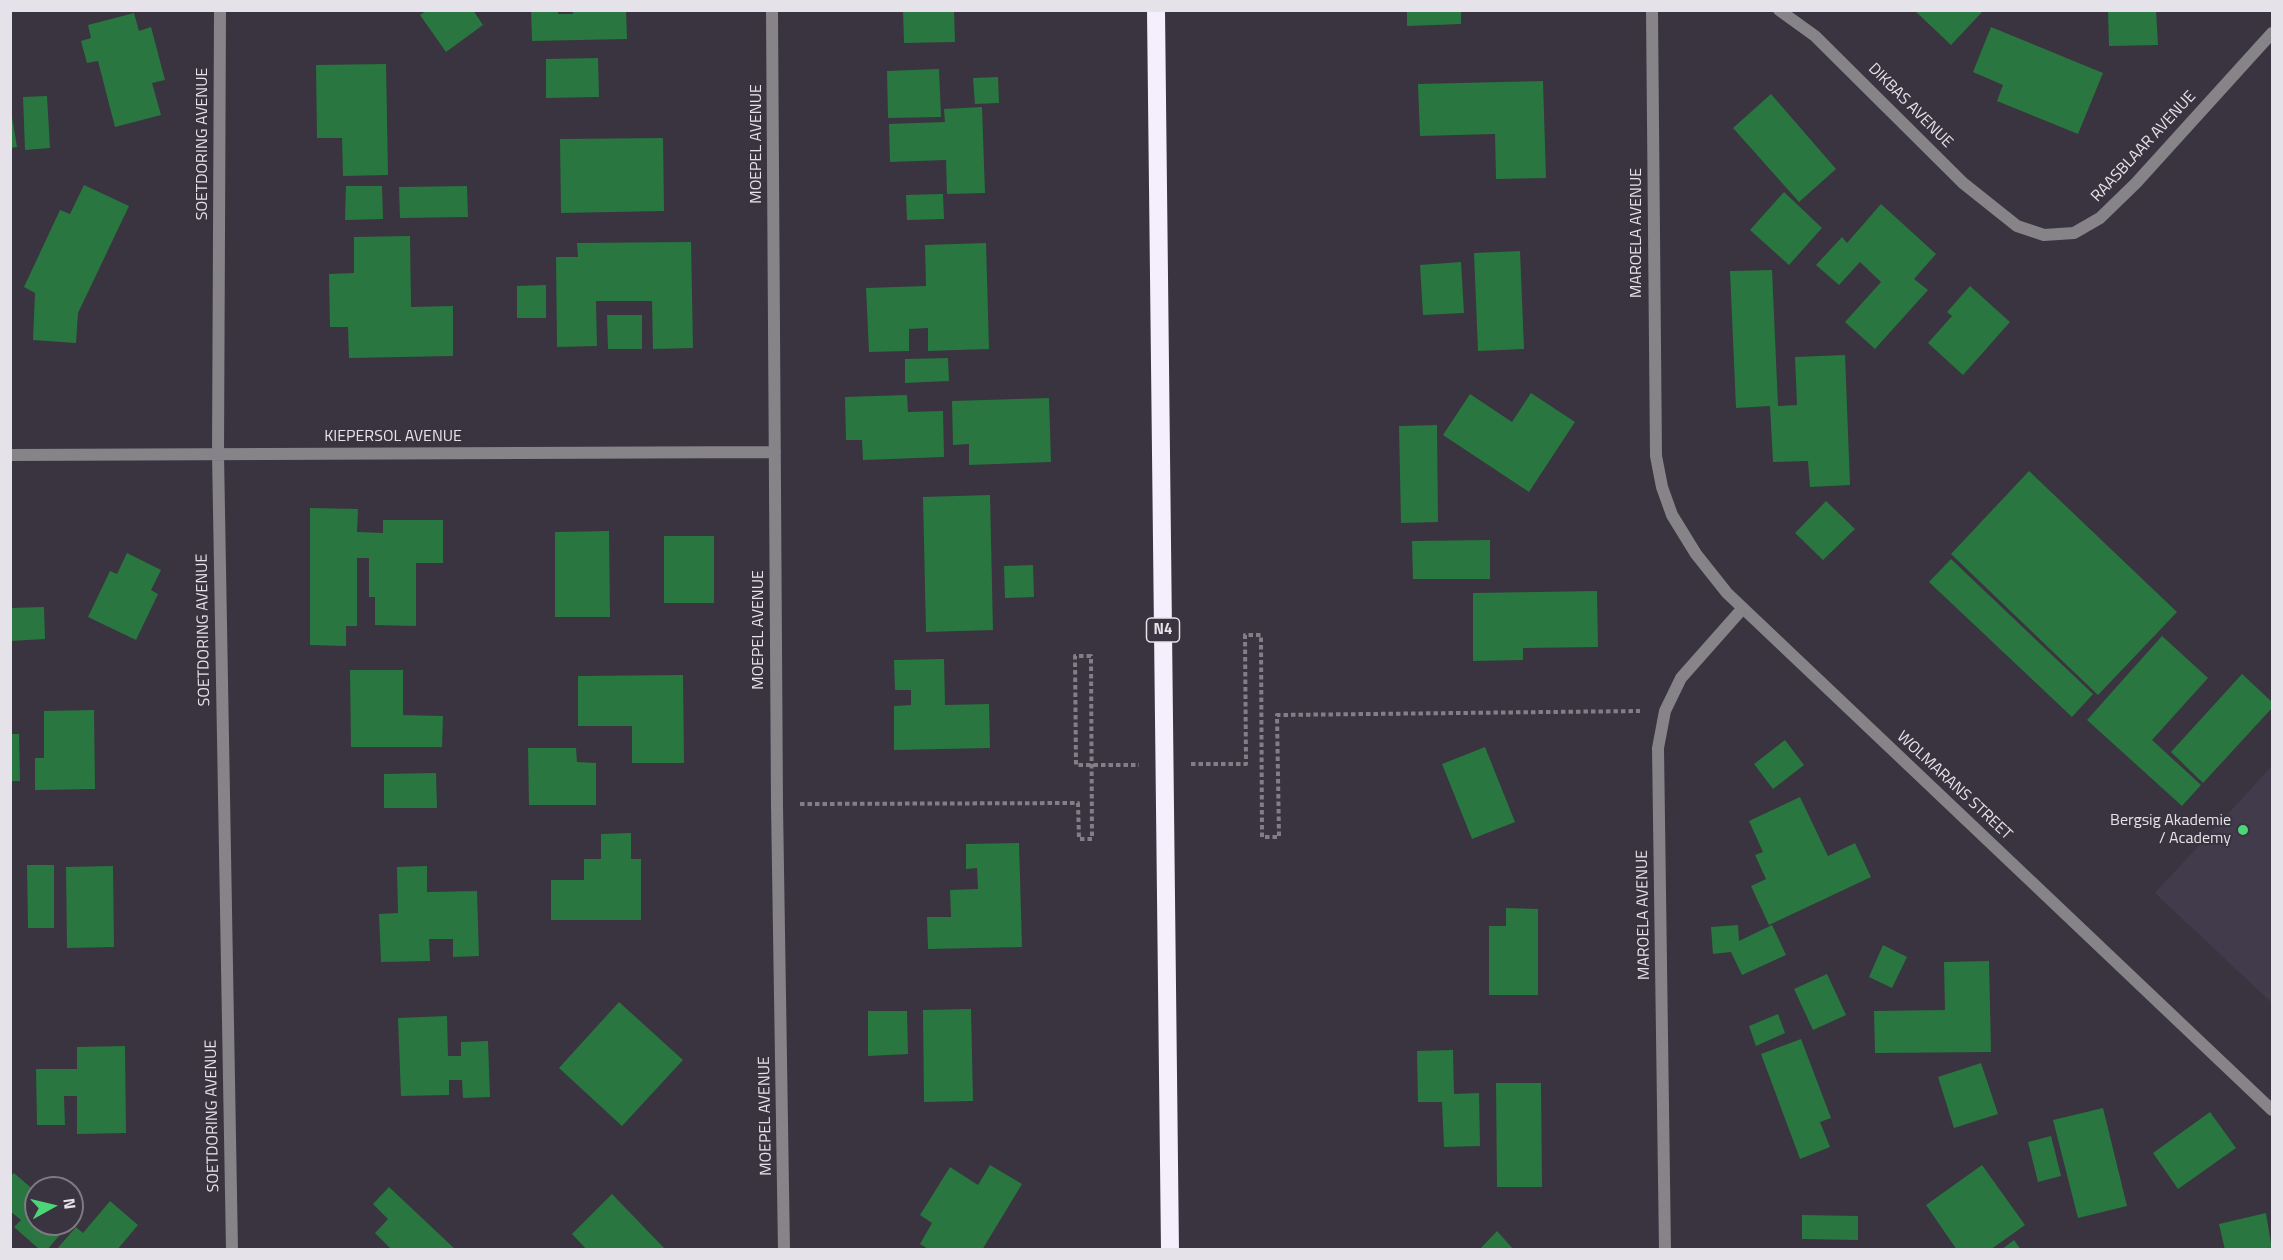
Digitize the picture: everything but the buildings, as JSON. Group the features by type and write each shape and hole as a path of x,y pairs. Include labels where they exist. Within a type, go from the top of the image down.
{"highway":[{"name":"N4","path":"1156,10 1170,1250"}],"street":[{"name":"SOETDORING AVENUE","path":"220,10 218,454 232,1250"},
{"name":"MOEPEL AVENUE","path":"772,10 777,805 784,1250"},
{"name":"MAROELA AVENUE","path":"1652,10 1656,456"},
{"name":"DIKBAS AVENUE","path":"1779,10 1815,36 1963,183 2017,226"},
{"name":"RAASBLAAR AVENUE","path":"2017,226 2044,235 2074,233 2100,218 2136,183 2272,33"},
{"name":"KIEPERSOL AVENUE","path":"10,455 775,452"},
{"name":"WOLMARANS STREET","path":"1656,456 1662,487 1672,515 1696,554 1727,593 2272,1110"},
{"name":"MAROELA AVENUE","path":"1665,1250 1658,748 1665,711 1681,678 1743,608"}],"path":[{"path":"1189,764 1246,764 1245,635 1261,635 1262,837 1279,837 1277,715 1665,711"},
{"path":"777,805 1078,803 1078,839 1092,839 1092,771 1092,759 1092,748 1092,736 1091,656 1076,656 1076,765 1087,765 1098,765 1110,765 1144,765"}],"shaded area":[{"name":"Bergsig Akademie / Academy","path":"2272,766 2272,1003 2155,893"}],"place":[{"name":"Bergsig Akademie / Academy","path":"2243,830"}]}
